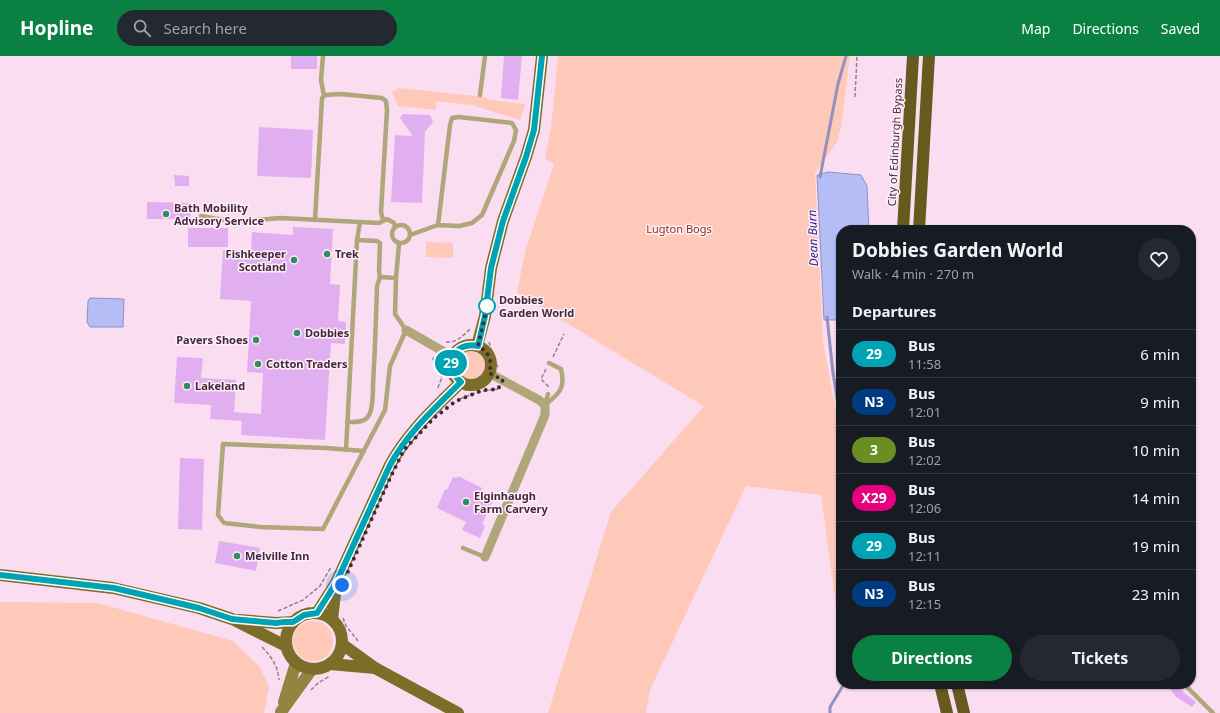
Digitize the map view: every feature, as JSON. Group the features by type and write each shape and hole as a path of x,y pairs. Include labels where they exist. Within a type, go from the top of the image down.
{"highway":[{"name":"City of Edinburgh Bypass","path":"903,225 913,56"},
{"path":"919,225 929,56"},
{"path":"941,689 947,713"},
{"path":"958,689 964,713"}],"main road":[{"path":"478,346 485,316 491,268 503,221 534,130 542,56"},
{"path":"466,345 478,346 488,354 491,360 489,373 480,383 467,384 461,382 453,373 451,362 453,356 460,348 466,345"},
{"path":"317,613 336,583 398,449 410,434 461,382"},
{"path":"0,575 114,588 199,608 232,619 286,646"},
{"path":"333,670 342,644 337,617 336,583"},
{"path":"337,617 317,613 304,615 293,622 289,627 286,640 286,646 290,656 296,663 312,669 321,668 333,670 375,668"},
{"path":"232,619 276,623 293,622"},
{"path":"342,644 375,668 458,713"},
{"path":"281,713 296,663"},
{"path":"281,713 312,669"}],"street":[{"path":"406,330 453,356"},
{"path":"485,557 545,414 545,406 539,400 489,373"}],"lane":[{"path":"315,220 322,98 324,96 321,80 323,56"},
{"path":"480,95 485,56"},
{"path":"324,96 341,94 382,98 386,101 381,212 385,220"},
{"path":"410,234 438,225 459,226 472,223 482,215 514,141 516,130 512,123 459,117 452,118 438,225"},
{"path":"201,216 229,221 280,218 379,223 387,219 394,223 395,227"},
{"path":"346,450 360,222"},
{"path":"401,225 406,227 410,234 407,242 399,244 394,241 391,235 395,227 401,225"},
{"path":"347,422 360,422 365,420 369,415 374,378 377,286 380,277 380,243 358,240"},
{"path":"364,451 223,444 218,516 224,523 260,527 323,529 364,451 385,410 390,366 406,330 395,314 399,244"},
{"path":"380,277 396,278"},
{"path":"545,406 556,397 561,389 563,379 561,369 550,363"},
{"path":"545,406 548,394"},
{"path":"463,548 485,557"},
{"path":"1189,689 1213,713"}],"path":[{"path":"855,98 857,56"},
{"path":"456,401 481,391 498,389 503,380 504,376 495,362 489,343 489,336"},
{"path":"337,617 361,644 357,655"},
{"path":"308,693 318,683 330,676 333,670"}],"green space":[{"name":"Lugton Bogs","path":"558,56 850,56 841,127 837,142 815,173 823,342 836,413 836,606 821,495 746,486 650,690 646,713 548,713 611,512 704,406 517,293 525,252 554,164 545,158 551,129"},
{"path":"399,88 484,97 489,100 525,104 520,120 472,105 437,101 435,110 398,106 392,92"},
{"path":"426,242 453,243 453,258 426,257"},
{"path":"471,351 481,355 485,365 481,375 471,379 461,375 457,365 461,355"},
{"path":"0,602 98,603 233,641 260,667 269,687 264,713 0,713"},
{"path":"313,621 321,623 327,627 331,633 333,641 331,649 327,655 321,659 313,661 305,659 299,655 295,649 293,641 295,633 299,627 305,623"}],"water":[{"path":"828,172 861,175 867,186 869,225 836,225 836,320 824,320 817,175"},
{"path":"90,298 124,299 123,327 90,327 87,322 88,301"}],"building":[{"path":"291,56 317,56 317,69 291,69"},
{"path":"504,56 522,56 518,100 501,98"},
{"path":"403,114 430,115 433,122 425,132 422,203 391,202 395,135 413,136 400,118"},
{"path":"259,127 313,130 311,178 257,176"},
{"path":"174,175 189,176 189,186 175,186"},
{"path":"147,202 191,203 190,219 147,219"},
{"name":"Dobbies","path":"293,227 333,229 330,284 340,285 338,321 346,322 345,344 331,343 325,440 241,435 242,421 210,419 211,405 174,403 177,357 203,358 201,378 236,380 234,412 261,414 263,373 247,372 251,301 220,299 223,250 251,251 252,232 293,235"},
{"path":"188,228 228,228 228,247 188,247"},
{"path":"180,458 204,459 202,530 178,529"},
{"name":"Elginhaugh Farm Carvery","path":"458,476 482,488 481,490 495,496 482,524 485,526 480,538 462,530 466,522 437,508 445,489 447,490 453,477 457,478"},
{"name":"Melville Inn","path":"219,541 260,548 256,571 215,563"},
{"path":"1170,689 1181,689 1196,702 1192,707 1176,697"}],"waterway":[{"name":"Dean Burn","path":"820,177 838,84 846,56"},
{"name":"Dean Burn","path":"827,317 836,391"},
{"name":"Dean Burn","path":"830,713 830,707 841,689"}],"bus line":[{"name":"29","path":"0,575 114,588 199,608 232,619 276,623 293,622 304,615 317,613 336,583 398,449 410,434 461,382 456,378 451,368 453,356 460,348 466,345 478,346 485,316 491,268 503,221 534,130 542,56"}],"place":[{"name":"Bath Mobility Advisory Service","path":"166,214"},
{"name":"Trek","path":"327,254"},
{"name":"Fishkeeper Scotland","path":"294,260"},
{"name":"Dobbies Garden World","path":"487,306"},
{"name":"Dobbies","path":"297,333"},
{"name":"Pavers Shoes","path":"256,340"},
{"name":"Cotton Traders","path":"258,364"},
{"name":"Lakeland","path":"187,386"},
{"name":"Elginhaugh Farm Carvery","path":"466,502"},
{"name":"Melville Inn","path":"237,556"}],"route":[{"path":"342,585 404,450 422,429 456,401 478,392 498,389 503,380 489,373 491,360 488,354 478,346 487,300 487,306"}]}
